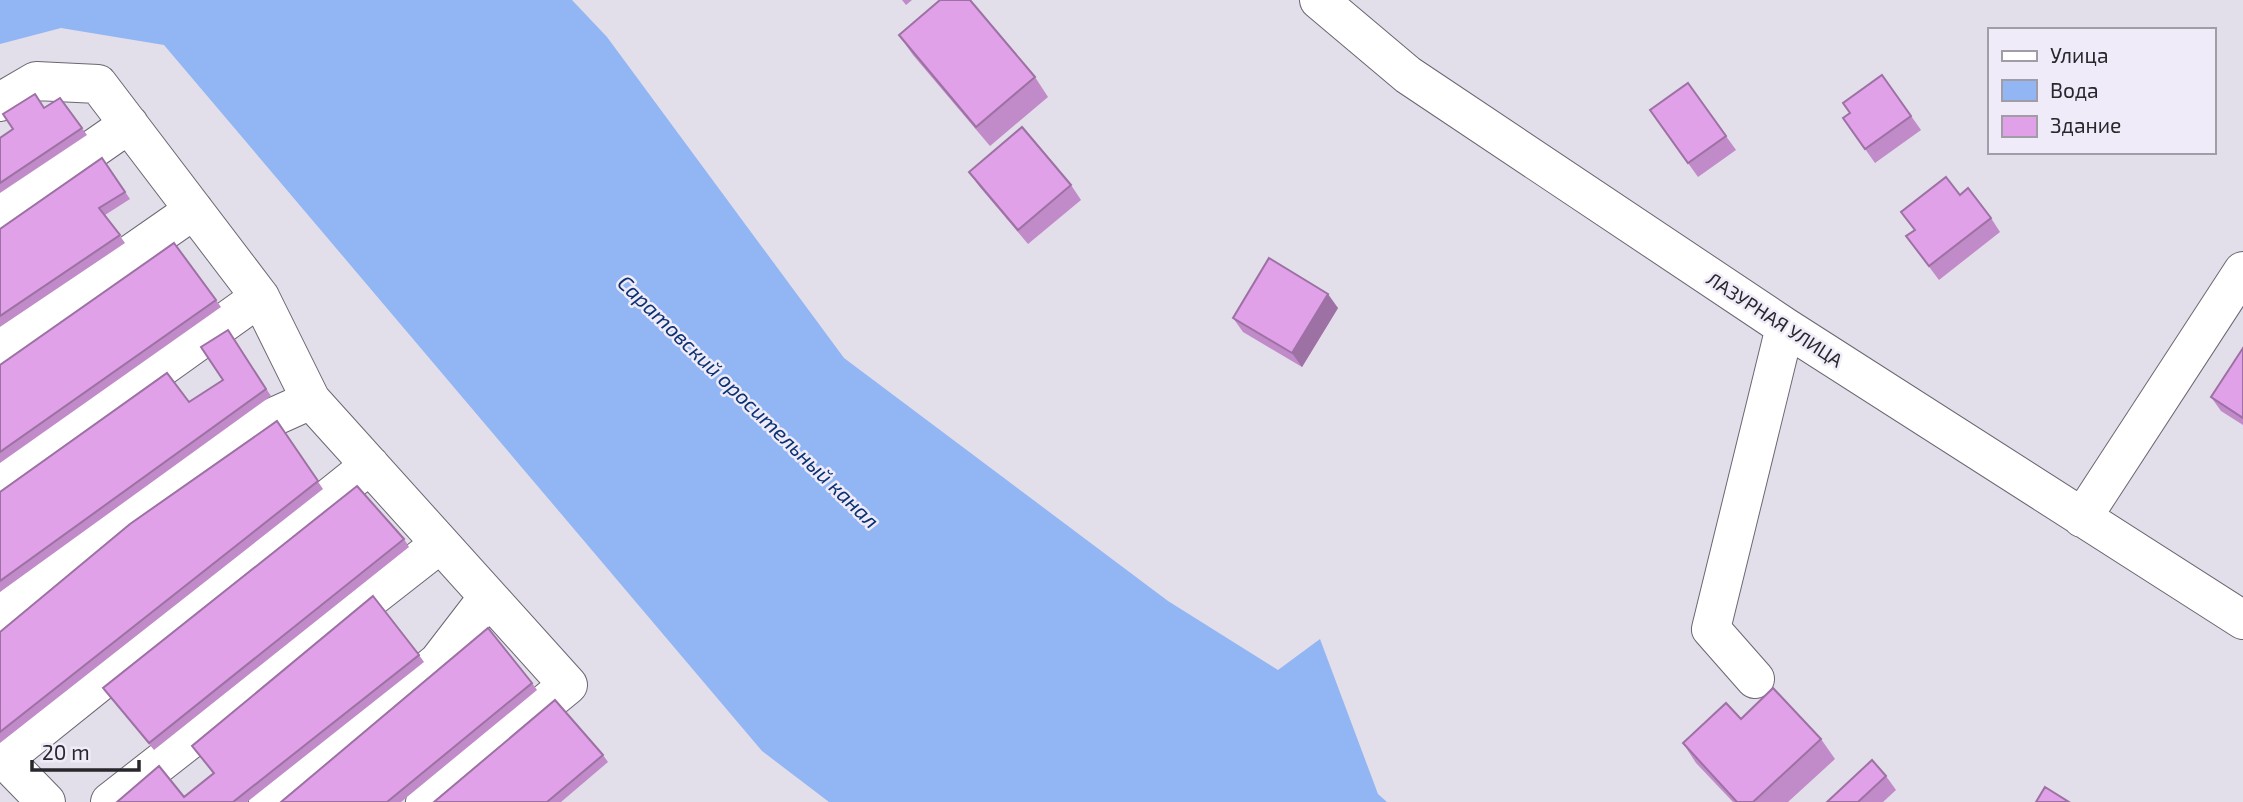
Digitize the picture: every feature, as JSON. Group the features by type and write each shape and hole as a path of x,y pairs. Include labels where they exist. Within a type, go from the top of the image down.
{"street":[{"name":"ЛАЗУРНАЯ УЛИЦА","path":"1320,0 1408,75 1785,327 2243,620"},
{"path":"0,102 36,81 98,83 260,297 311,400 568,685 425,802"},
{"path":"0,214 129,124"},
{"path":"0,345 194,210"},
{"path":"2082,517 2243,271"},
{"path":"0,483 260,297"},
{"path":"1755,679 1711,629 1785,327"},
{"path":"0,615 262,422 311,400"},
{"path":"46,802 2,760 370,465"},
{"path":"110,802 440,544"},
{"path":"268,802 438,662 488,597"}],"water":[{"name":"Саратовский оросительный канал","path":"0,0 572,0 607,37 844,358 1168,601 1278,670 1320,639 1378,794 1387,802 829,802 762,751 164,45 61,28 0,44"}],"building":[{"path":"940,0 970,0 1035,77 976,127 899,35"},
{"path":"1882,75 1911,116 1865,149 1843,118 1850,113 1843,103"},
{"path":"1688,83 1726,136 1688,163 1650,110"},
{"path":"35,94 44,108 60,98 82,128 0,183 0,138 13,129 3,114"},
{"path":"1022,127 1071,185 1018,230 969,172"},
{"path":"102,158 125,192 99,208 120,235 0,316 0,229"},
{"path":"1946,177 1960,195 1968,188 1991,218 1929,266 1906,236 1915,230 1901,212"},
{"path":"174,243 216,300 0,452 0,365"},
{"path":"1269,258 1328,294 1292,353 1233,318"},
{"path":"228,330 266,389 0,581 0,492 167,373 189,402 223,380 201,347"},
{"path":"2243,348 2243,418 2211,397"},
{"path":"277,421 318,481 0,732 0,632 130,524"},
{"path":"357,486 404,539 149,743 103,688"},
{"path":"373,596 419,655 233,802 117,802 159,766 184,797 214,773 192,746"},
{"path":"488,628 532,683 387,802 281,802"},
{"path":"1773,688 1821,739 1753,802 1737,802 1683,743 1726,703 1741,719"},
{"path":"555,700 603,755 547,802 434,802"},
{"path":"1872,760 1886,776 1858,802 1827,802"},
{"path":"2045,787 2069,802 2036,802"}]}
